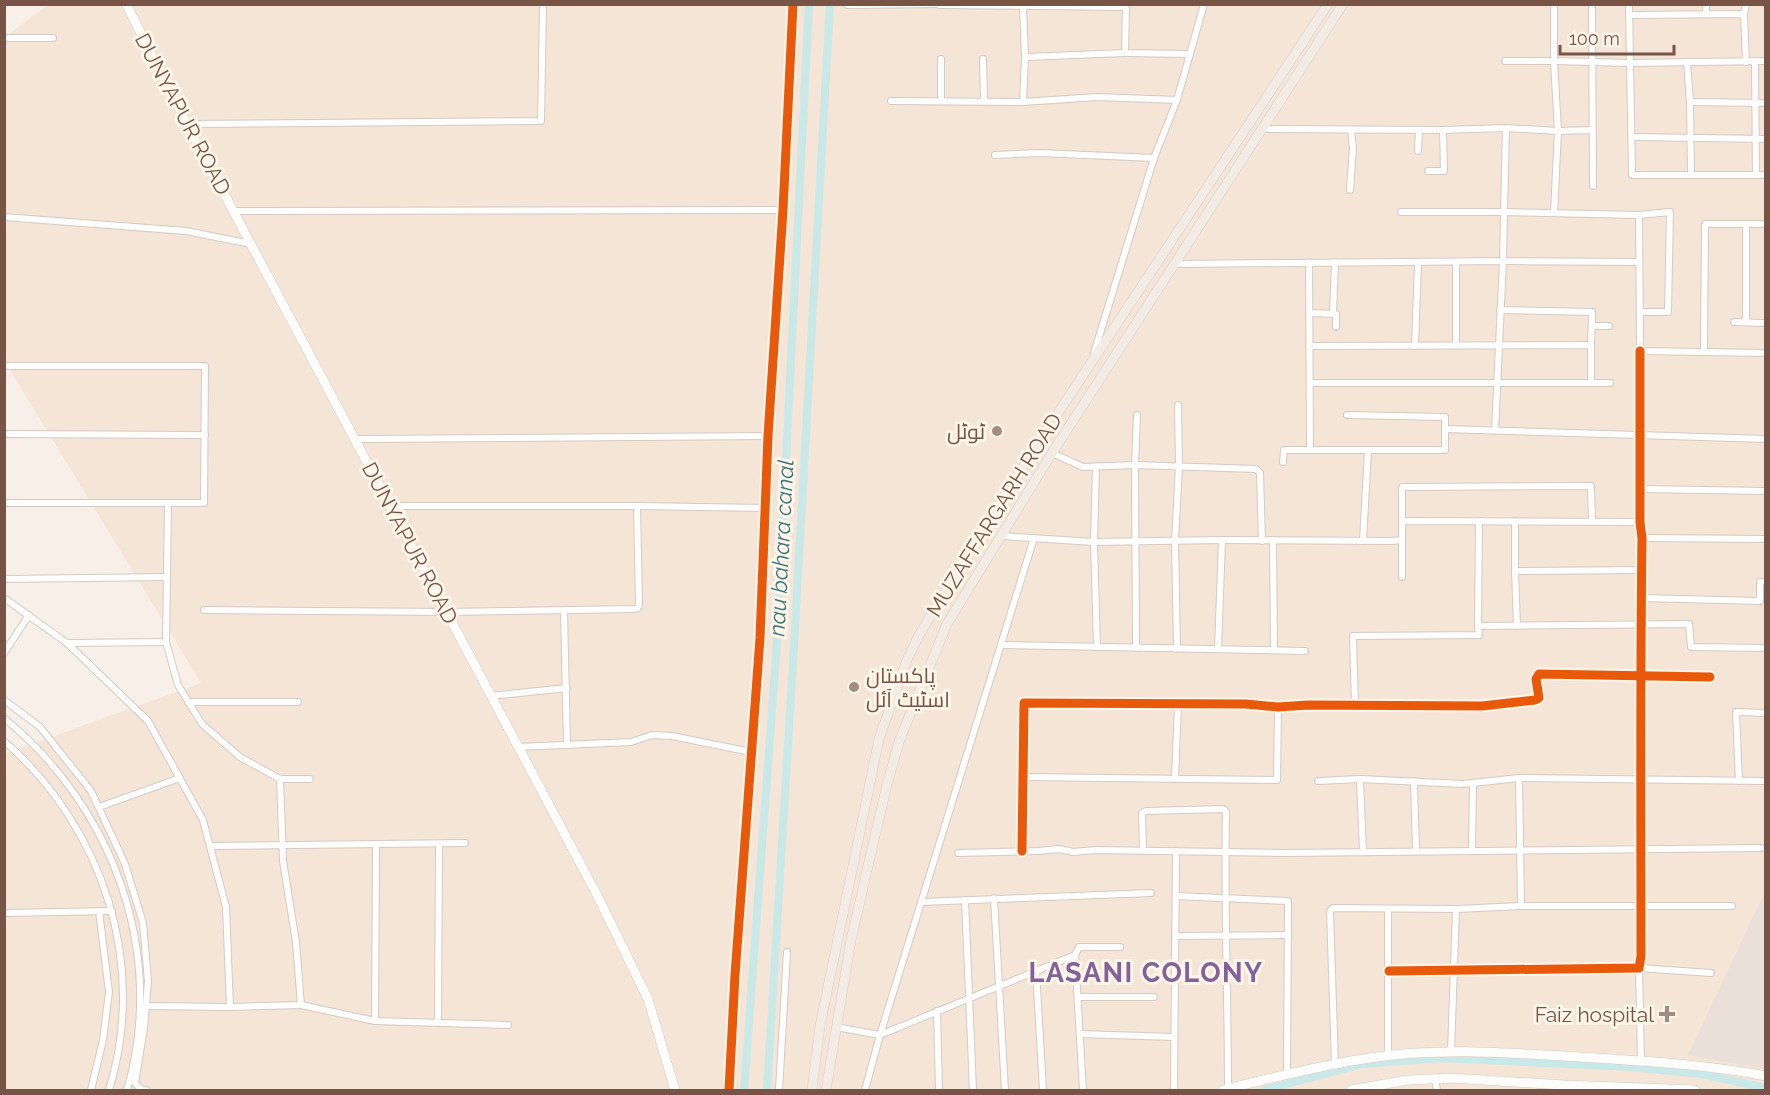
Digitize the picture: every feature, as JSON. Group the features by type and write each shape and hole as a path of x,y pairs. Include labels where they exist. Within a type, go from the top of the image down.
{"main road":[{"name":"DUNYAPUR ROAD","path":"126,4 187,124 596,893 648,999 675,1090"},
{"name":"MUZAFFARGARH ROAD","path":"812,1090 820,1026 879,739 907,660 919,635 983,529 1328,4"},
{"name":"MUZAFFARGARH ROAD","path":"826,1090 851,940 887,784 900,739 947,624 1052,453 1343,4"},
{"path":"845,901 860,904"},
{"path":"1226,1090 1335,1065 1388,1056 1451,1052 1641,1061 1726,1068 1766,1076"},
{"path":"1351,1090 1408,1080 1435,1078 1695,1090"}],"street":[{"path":"187,124 541,121 543,4"},
{"path":"729,1090 760,638 764,508 783,210 793,4"},
{"path":"1093,360 1154,158 1177,100 1204,4"},
{"path":"1554,4 1557,131 1554,213"},
{"path":"1592,4 1593,186"},
{"path":"1629,4 1632,175 1766,175"},
{"path":"1706,4 1706,14"},
{"path":"1746,4 1744,14 1746,62"},
{"path":"847,5 1126,7 1125,53"},
{"path":"1023,6 1025,57 1023,102"},
{"path":"1629,15 1744,14"},
{"path":"4,38 53,38"},
{"path":"1025,57 1125,53 1190,54"},
{"path":"941,59 941,100"},
{"path":"983,59 984,101"},
{"path":"1505,61 1630,63 1766,61"},
{"path":"1687,62 1691,175"},
{"path":"1755,62 1756,175"},
{"path":"891,100 1023,102 1097,97 1177,100"},
{"path":"1690,102 1766,103"},
{"path":"1495,431 1503,261 1506,128"},
{"path":"1264,129 1592,130"},
{"path":"1350,190 1353,148 1351,130"},
{"path":"1418,151 1419,130"},
{"path":"1428,171 1444,171 1443,130"},
{"path":"1632,137 1766,139"},
{"path":"995,155 1040,153 1154,158"},
{"path":"234,211 783,210"},
{"path":"1401,212 1639,215 1670,212 1668,312 1640,312"},
{"path":"1639,215 1640,522 1642,538 1641,956 1639,968 1641,1061"},
{"path":"4,216 186,231 251,244"},
{"path":"1704,352 1704,224 1766,224"},
{"path":"1746,224 1746,322"},
{"path":"1309,262 1310,450"},
{"path":"1333,314 1335,262"},
{"path":"1456,262 1456,346"},
{"path":"1175,264 1639,262"},
{"path":"1415,346 1418,263"},
{"path":"1500,310 1592,312 1591,383"},
{"path":"1309,313 1336,314 1336,327"},
{"path":"1734,322 1763,323"},
{"path":"1592,326 1609,326"},
{"path":"1309,346 1591,345"},
{"path":"1640,351 1766,353"},
{"path":"4,366 205,366 204,503 4,503"},
{"path":"1310,382 1610,383"},
{"path":"1177,649 1175,541 1179,466 1178,405"},
{"path":"1136,648 1137,415"},
{"path":"1284,462 1284,450 1445,450 1445,417 1347,415"},
{"path":"1445,429 1766,439"},
{"path":"4,434 205,435"},
{"path":"356,439 768,436"},
{"path":"1363,541 1368,450"},
{"path":"1052,453 1083,467 1135,465 1256,469 1260,473 1262,540"},
{"path":"1096,466 1094,542 1096,647"},
{"path":"1402,577 1402,487 1591,486 1592,522"},
{"path":"1641,489 1766,491"},
{"path":"168,503 165,642 178,685 202,723 240,757 280,779 310,779"},
{"path":"391,506 764,508"},
{"path":"204,610 446,612 638,608 637,506"},
{"path":"1355,705 1353,636 1479,635 1479,521"},
{"path":"1515,521 1517,626"},
{"path":"1402,522 1640,522"},
{"path":"1001,536 1094,542 1402,540"},
{"path":"865,1090 1034,538"},
{"path":"1642,538 1766,539"},
{"path":"1218,649 1222,540"},
{"path":"1273,540 1274,650"},
{"path":"1515,571 1642,570"},
{"path":"4,579 167,577"},
{"path":"1641,597 1760,601 1760,582 1766,582"},
{"path":"4,598 67,643 148,722 180,778 203,820 226,907 230,1007"},
{"path":"564,610 567,744"},
{"path":"4,653 29,615"},
{"path":"1479,626 1689,624 1691,647 1766,648"},
{"path":"67,643 165,642"},
{"path":"1001,645 1305,651"},
{"path":"1022,851 1024,703 1246,704 1278,707 1482,706 1539,698 1536,679 1539,674 1710,677"},
{"path":"490,696 567,688"},
{"path":"4,700 40,727 91,791 125,864 143,923 148,981 135,1083 142,1090 146,1090"},
{"path":"188,702 298,702"},
{"path":"1175,779 1178,704"},
{"path":"1023,777 1277,780 1278,707"},
{"path":"1738,781 1736,712 1766,713"},
{"path":"4,718 43,753 76,793 106,846 122,884 133,924 140,985 136,1046 127,1090"},
{"path":"518,747 630,742 652,735 672,736 751,752"},
{"path":"4,741 44,781 69,813 97,867 112,911 122,965 123,1005 120,1046 110,1090"},
{"path":"99,807 180,778"},
{"path":"1519,778 1521,906"},
{"path":"1318,781 1360,779 1473,783 1519,778 1766,781"},
{"path":"280,779 282,845 296,942 301,1005"},
{"path":"1360,779 1363,852"},
{"path":"1414,781 1416,850"},
{"path":"1473,783 1473,851"},
{"path":"1143,851 1142,813 1146,810 1224,809 1226,812 1224,897 1226,1090"},
{"path":"210,846 465,843"},
{"path":"438,844 438,1023"},
{"path":"375,1021 376,845"},
{"path":"958,853 1059,849 1073,852 1096,850 1363,852 1761,848"},
{"path":"1174,1090 1176,851"},
{"path":"921,902 1151,893"},
{"path":"1176,896 1288,901 1287,1076"},
{"path":"994,898 1005,1090"},
{"path":"965,900 972,1090"},
{"path":"1335,1065 1330,911 1332,908 1732,906"},
{"path":"1388,909 1388,1056"},
{"path":"1451,1052 1456,909"},
{"path":"91,1090 103,1040 109,992 99,911"},
{"path":"4,913 112,911"},
{"path":"1175,936 1287,935"},
{"path":"1083,1090 1076,955 1079,948 1120,947"},
{"path":"779,1090 787,952"},
{"path":"836,1027 880,1035 1076,955"},
{"path":"1389,971 1639,968 1711,973"},
{"path":"1036,971 1043,1090"},
{"path":"1078,997 1154,997"},
{"path":"146,1006 301,1005 375,1021 508,1025"},
{"path":"938,1011 939,1090"},
{"path":"1080,1034 1174,1036"},
{"path":"1435,1078 1437,1090"}],"shaded area":[{"path":"48,5 1765,5 1765,1090 5,1090 4,754 201,683 5,362 5,37"},
{"path":"1765,892 1765,1069 1688,1055"}],"waterway":[{"name":"nau bahara canal","path":"744,1090 776,656 809,4"},
{"path":"767,1090 830,4"},
{"path":"1264,1090 1362,1064 1440,1058 1631,1067 1701,1074 1766,1088"}],"cycle path":[{"path":"729,1090 735,975 760,638 768,436 783,210 793,4"},
{"path":"1389,971 1639,968 1641,956 1642,538 1640,522 1640,351"},
{"path":"1022,851 1024,703 1246,704 1278,707 1308,705 1482,706 1539,698 1536,679 1539,674 1710,677"}],"place":[{"name":"ٹوٹل","path":"997,431"},
{"name":"پاکستان اسٹیٹ آئل","path":"854,687"},
{"name":"Faiz hospital","path":"1667,1014"}],"district":[{"name":"LASANI COLONY","path":"1146,972"}]}
